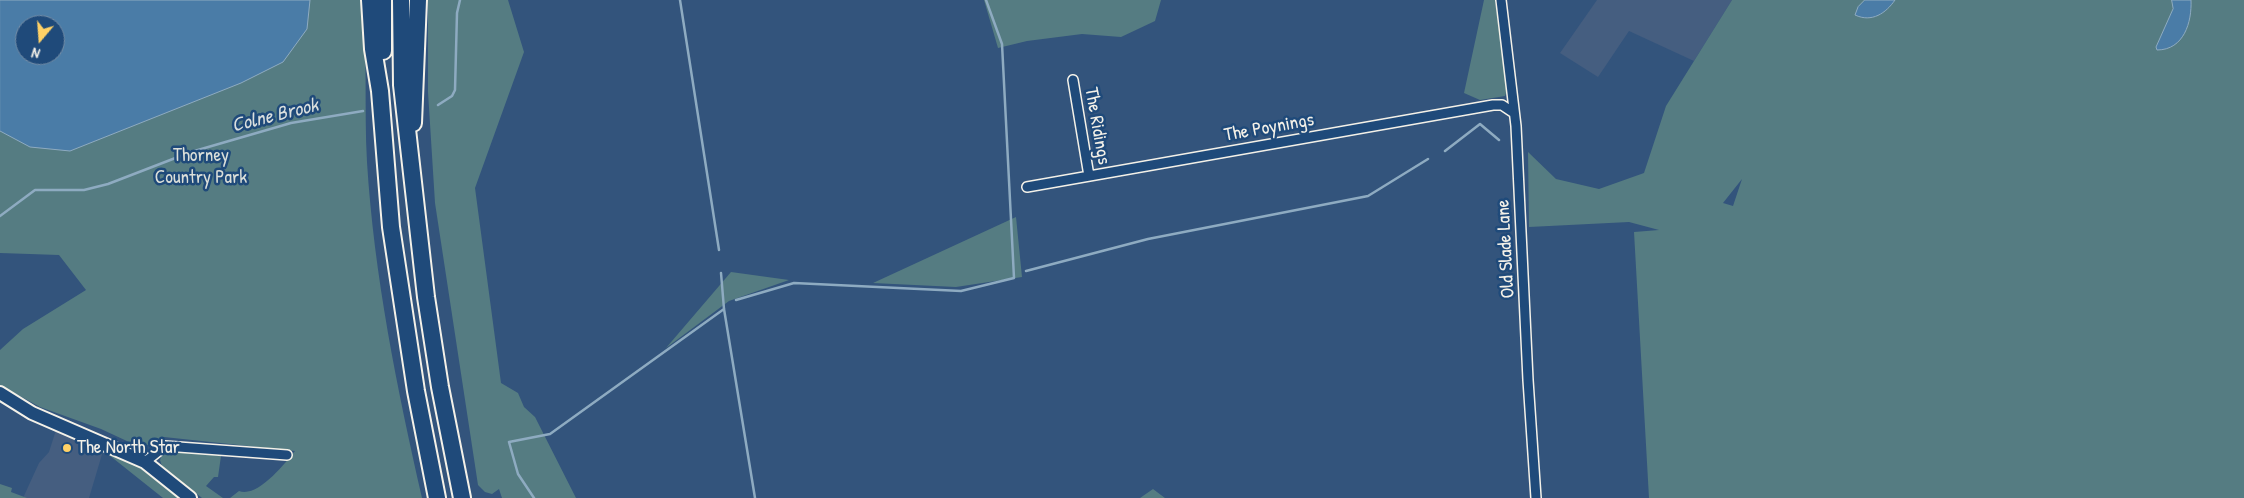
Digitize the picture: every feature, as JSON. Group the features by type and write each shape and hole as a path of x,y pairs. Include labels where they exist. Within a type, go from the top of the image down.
{"highway":[{"path":"370,0 373,49 380,91 391,227 416,391 438,498"},
{"path":"380,91 383,49 383,0"},
{"path":"401,0 402,85 431,336 462,498"},
{"path":"411,152 416,98 418,0"}],"street":[{"name":"Old Slade Lane","path":"1501,0 1514,113 1536,498"},
{"name":"The Ridings","path":"1072,80 1089,176"},
{"name":"The Poynings","path":"1027,187 1493,105 1502,105 1514,113"},
{"path":"0,393 32,414 145,462 190,498"},
{"path":"145,462 165,446 287,454"}],"shaded area":[{"path":"0,0 310,0 307,29 283,62 241,83 70,151 30,147 0,131"},
{"path":"1597,0 1732,0 1694,61 1629,31 1598,77 1560,53"},
{"path":"1865,0 1895,0 1883,13 1873,17 1867,18 1855,15 1858,7"},
{"path":"2172,0 2191,0 2188,25 2180,40 2174,45 2166,49 2157,50 2156,47 2173,9"},
{"path":"56,430 82,438 81,446 103,451 89,498 23,498 39,463 49,452"}],"green space":[{"name":"Thorney Country Park","path":"0,0 362,0 365,40 367,162 375,247 395,373 422,498 230,498 239,491 254,490 262,485 295,451 164,437 145,446 129,442 101,429 40,407 0,385 0,350 23,329 86,290 59,255 0,253"},
{"path":"428,0 508,0 524,52 475,188 501,383 518,393 524,407 535,417 576,498 502,498 499,489 492,494 485,492 478,485 435,203 428,92"},
{"path":"984,0 1161,0 1155,21 1121,37 1082,34 1027,41 998,48"},
{"path":"1484,0 1495,0 1507,90 1505,96 1480,100 1464,93"},
{"path":"1732,0 2244,0 2244,498 1649,498 1634,232 1659,230 1629,222 1529,227 1528,152 1556,179 1599,189 1644,173 1666,106","holes":["1742,179 1733,206 1723,203"]},
{"path":"1016,217 1022,277 956,287 873,283"},
{"path":"731,272 789,280 729,301 666,348"},
{"path":"177,450 221,456 218,477 214,477 206,486 223,498 202,498 162,466 160,460 163,453"},
{"path":"111,452 136,465 181,498 163,498 109,455"},
{"path":"0,484 12,488 11,492 27,498 0,498"},
{"path":"1153,489 1165,498 1140,498"}],"waterway":[{"name":"Colne Brook","path":"438,105 452,96 455,90 457,13 460,0"},
{"path":"680,0 719,250"},
{"path":"736,300 794,283 961,291 1014,278 1002,44 986,0"},
{"name":"Colne Brook","path":"0,216 35,190 84,190 108,184 191,152 291,123 363,111"},
{"path":"1445,151 1480,124 1499,140"},
{"path":"1026,271 1148,239 1368,196 1428,159"},
{"path":"721,273 724,309 755,498"},
{"path":"534,498 518,474 509,442 550,434 724,309"}],"place":[{"name":"The North Star","path":"67,448"}]}
